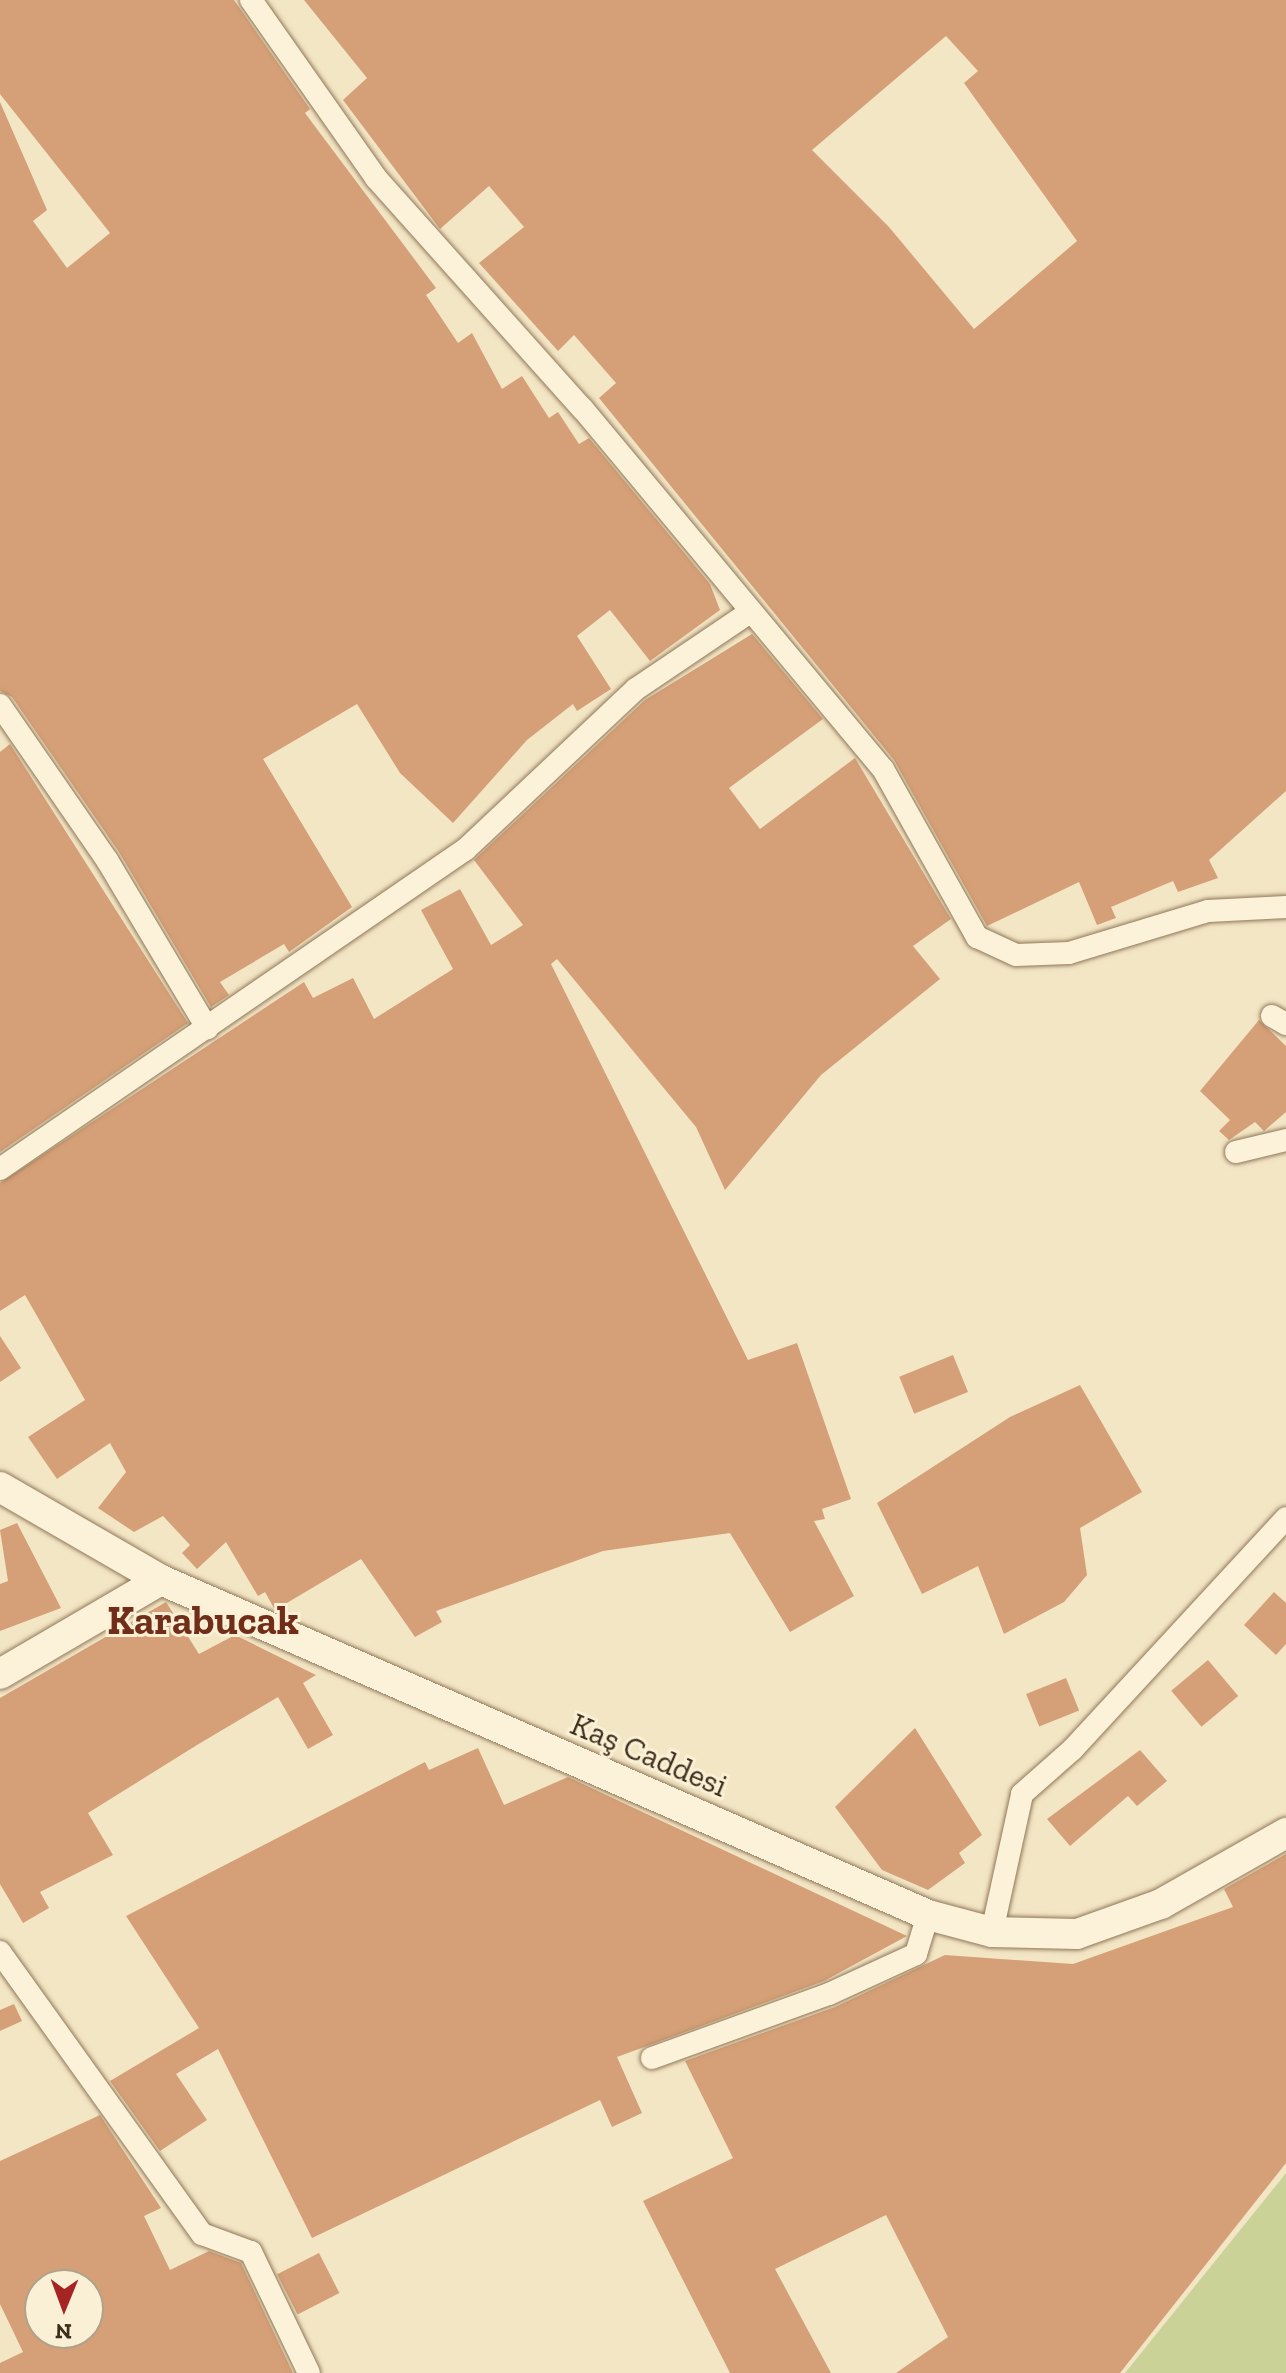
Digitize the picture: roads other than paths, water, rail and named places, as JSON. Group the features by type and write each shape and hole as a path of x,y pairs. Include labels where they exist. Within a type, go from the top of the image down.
{"street":[{"path":"251,0 376,178 582,408 747,614 883,769 977,937 1016,955 1069,953 1208,911 1286,907"},
{"path":"0,1169 466,849 636,689 747,614"},
{"path":"0,705 107,860 207,1028"},
{"path":"1236,1152 1286,1140"},
{"name":"Kaş Caddesi","path":"0,1487 161,1580 928,1915 992,1932 1077,1934 1161,1904 1286,1833"},
{"path":"992,1932 1022,1794 1073,1749 1286,1518"},
{"path":"0,1674 161,1580"},
{"path":"652,2058 829,1994 916,1954 928,1915"},
{"path":"0,1952 202,2234 251,2252 309,2373"}],"district":[{"name":"Karabucak","path":"203,1620"}]}
